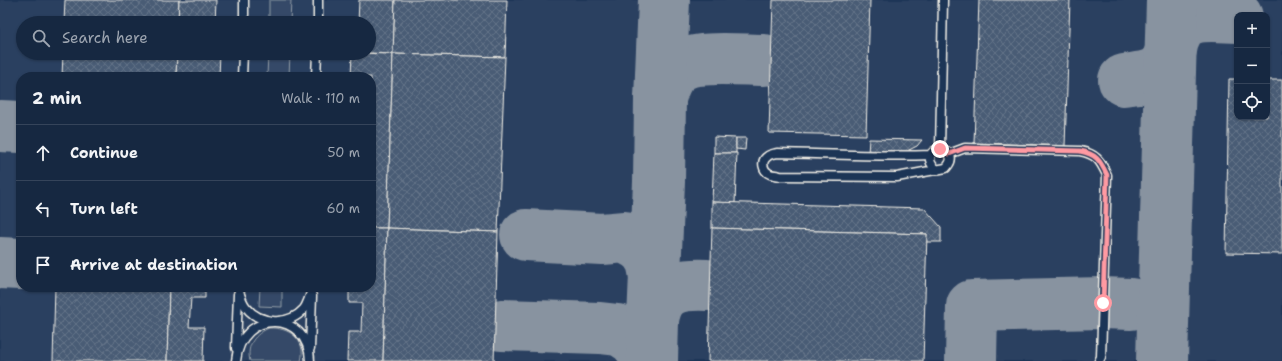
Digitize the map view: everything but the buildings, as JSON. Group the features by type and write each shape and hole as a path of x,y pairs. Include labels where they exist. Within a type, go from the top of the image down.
{"lane":[{"path":"244,0 244,16"},
{"path":"318,0 318,16"},
{"path":"940,149 943,0"},
{"path":"242,72 243,60"},
{"path":"316,72 317,60"},
{"path":"949,154 965,148 1080,151 1091,153 1102,162 1107,175 1100,361"},
{"path":"940,149 949,154 951,161 946,168 897,177 780,176 770,174 764,170 763,165 764,160 768,155 777,153 894,157 931,155 940,149"},
{"path":"931,155 930,158 932,166 938,170"},
{"path":"236,361 238,292"},
{"path":"239,292 240,298 254,315 264,320 284,324 294,328 301,334 307,343 310,353 310,361"},
{"path":"236,361 237,351 247,333 259,325 285,320 295,316 304,309 311,292"},
{"path":"310,361 312,292"}],"shaded area":[{"path":"0,0 1282,0 1282,361 0,361"},
{"path":"269,0 291,0 290,16 269,16"},
{"path":"268,60 290,60 289,72 267,72"},
{"path":"260,292 282,292 282,307 259,306"},
{"path":"269,328 276,328 289,332 299,341 302,353 301,361 250,361 249,350 253,341 260,333"}],"taxiway":[{"path":"652,361 664,0"},
{"path":"1162,361 1172,0"},
{"path":"1124,80 1150,76 1160,70 1169,57 1176,33 1181,25 1188,20 1206,16 1234,17"},
{"path":"660,99 668,77 674,70 685,63 732,59 764,60"},
{"path":"0,126 16,127"},
{"path":"526,235 602,239 625,237 638,244 646,251 652,261 655,276"},
{"path":"0,263 16,264"},
{"path":"653,320 659,300 671,290 687,285 707,285"},
{"path":"971,361 972,306 1103,303 1131,304"},
{"path":"502,325 600,328 618,330 634,339 651,361"}],"route":[{"path":"940,149 943,149 949,154 965,148 1080,151 1091,153 1102,162 1107,175 1103,303"}]}
